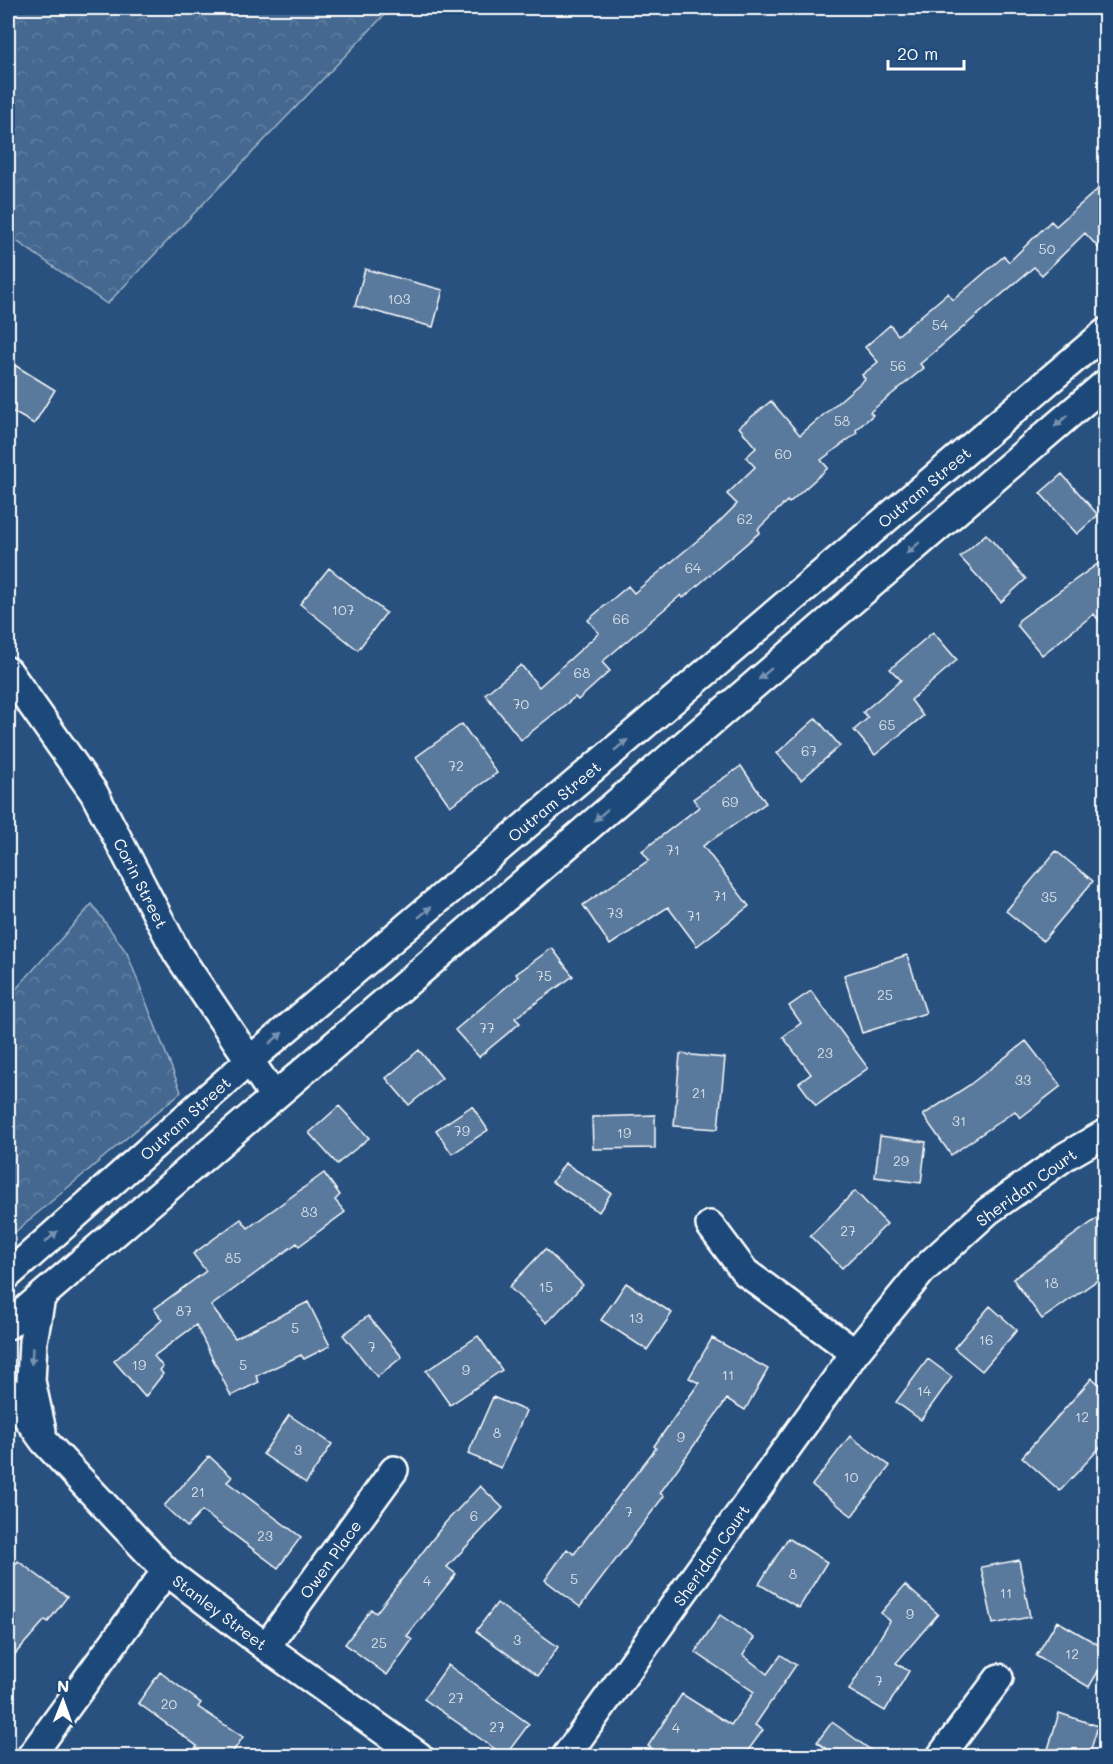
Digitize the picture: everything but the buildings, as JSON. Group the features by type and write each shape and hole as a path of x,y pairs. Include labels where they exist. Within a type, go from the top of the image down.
{"street":[{"name":"Outram Street","path":"8,1275 250,1060 1106,332"},
{"path":"8,1325 42,1298 273,1095 1106,383"},
{"name":"Corin Street","path":"8,671 94,793 177,953 273,1095"},
{"name":"Sheridan Court","path":"566,1756 855,1353 922,1271 988,1211 1066,1156 1106,1133"},
{"path":"710,1225 745,1272 855,1353"},
{"path":"42,1298 33,1341 31,1380 44,1441"},
{"name":"Stanley Street","path":"8,1391 44,1441 166,1571 266,1647 419,1756"},
{"name":"Owen Place","path":"266,1647 394,1470"},
{"path":"31,1756 166,1571"},
{"path":"941,1756 999,1678"}],"green space":[{"path":"8,8 391,8 107,304 8,235"},
{"path":"92,904 127,953 181,1092 8,1238 8,998"}]}
